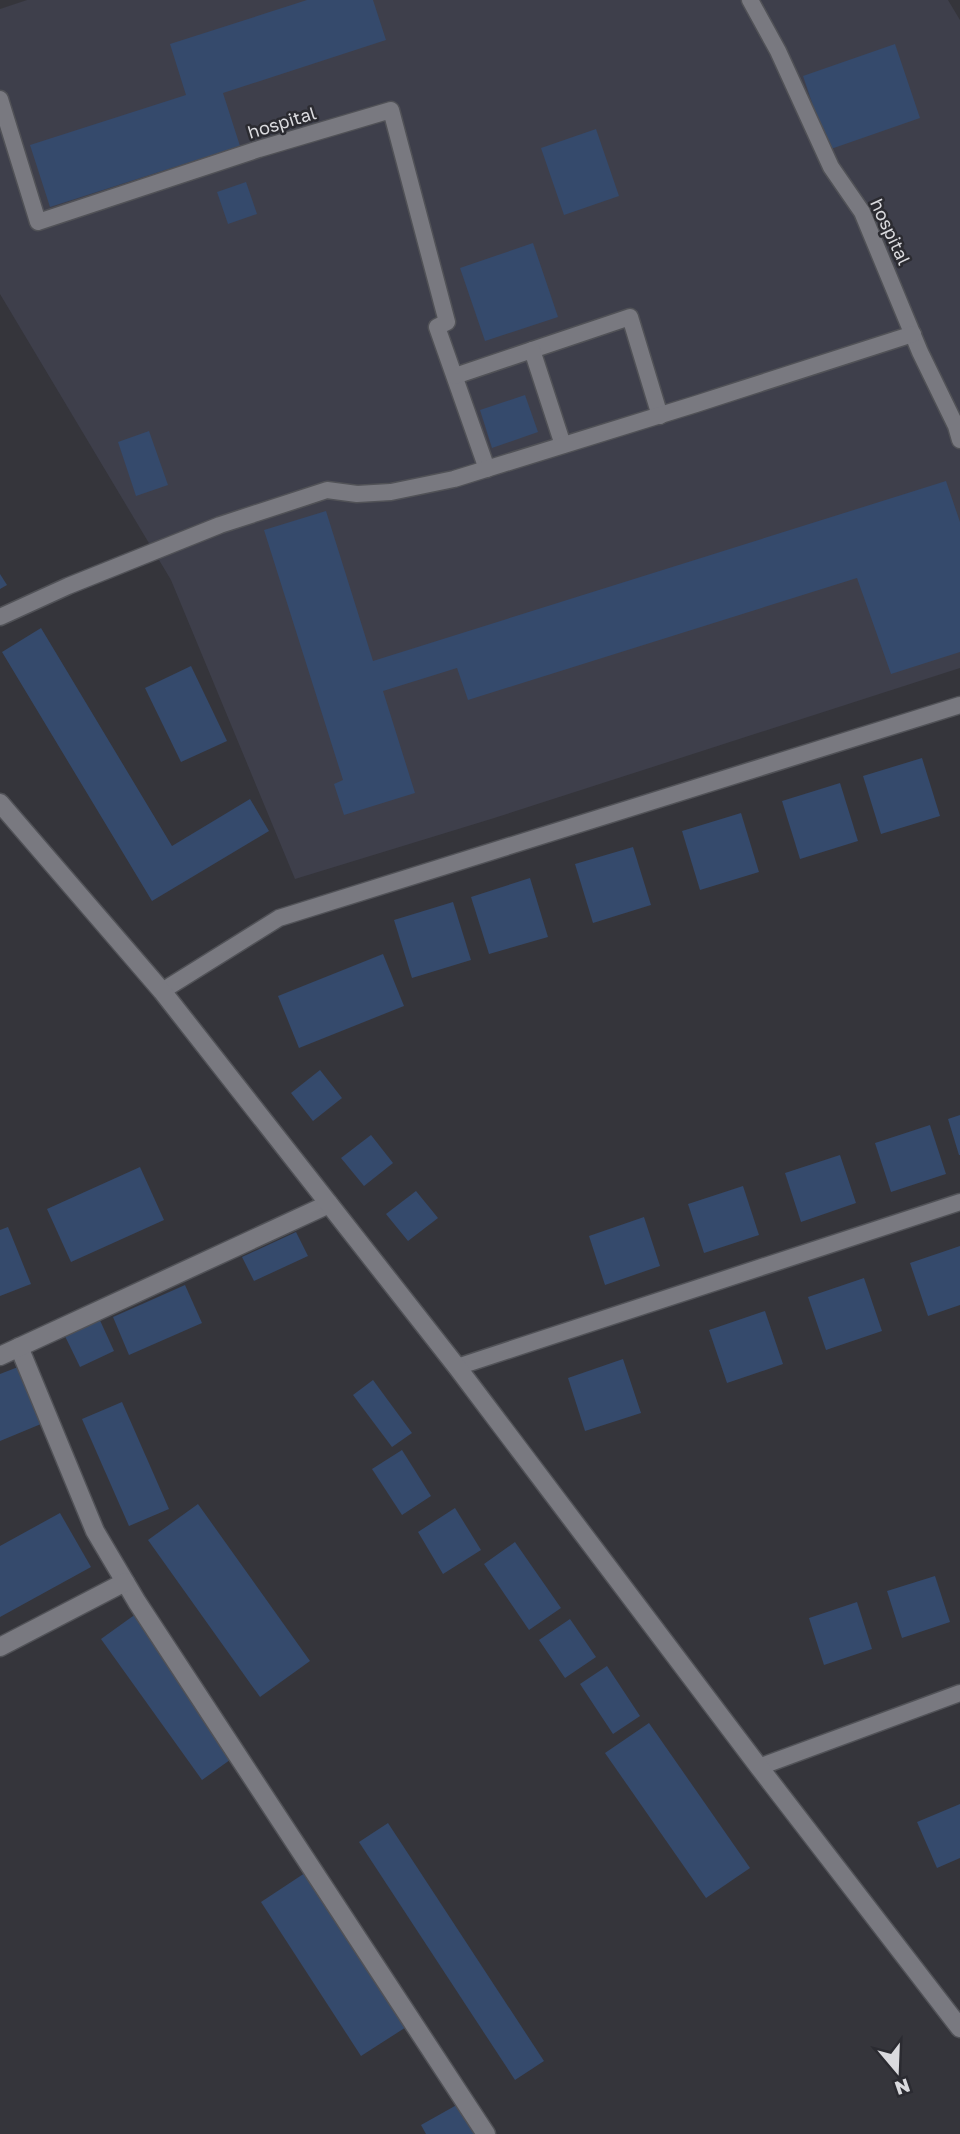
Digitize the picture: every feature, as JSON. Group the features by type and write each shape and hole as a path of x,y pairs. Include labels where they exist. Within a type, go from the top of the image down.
{"street":[{"path":"0,803 162,991 457,1367 960,2028"},
{"path":"0,1356 329,1204"},
{"path":"19,1347 95,1531 125,1582 486,2134"},
{"path":"0,1647 125,1582"}],"lane":[{"name":"hospital","path":"750,0 778,51 826,159 862,212 912,334 960,440"},
{"name":"hospital","path":"0,99 38,222 259,149 391,110 447,322 437,327 487,468"},
{"path":"455,376 630,317 660,416"},
{"path":"0,617 68,586 220,526 327,490 357,494 391,492 454,479 660,416 912,334"},
{"path":"532,350 563,445"},
{"path":"162,991 279,918 960,705"},
{"path":"457,1367 960,1202"},
{"path":"759,1767 960,1693"}],"shaded area":[{"path":"27,0 948,0 960,20 960,668 295,879 171,580 0,294 0,9"}],"building":[{"path":"307,0 373,0 386,40 223,93 240,146 50,207 30,145 186,95 170,44"},
{"path":"895,44 920,118 828,150 803,76"},
{"path":"596,129 619,196 564,215 541,148"},
{"path":"246,182 257,214 228,224 217,192"},
{"path":"533,243 558,317 485,341 460,268"},
{"path":"525,395 538,432 492,448 480,410"},
{"path":"149,431 168,485 136,496 118,442"},
{"path":"946,481 960,522 960,652 891,674 857,578 468,700 457,668 383,691 415,793 344,815 334,784 343,780 264,530 326,511 373,661"},
{"path":"0,574 7,585 0,589"},
{"path":"41,628 172,846 250,799 269,831 152,901 2,652"},
{"path":"191,666 227,741 181,762 145,688"},
{"path":"922,758 940,816 881,834 863,776"},
{"path":"840,783 858,841 800,859 782,801"},
{"path":"741,813 759,872 700,890 682,831"},
{"path":"633,847 651,905 593,923 575,864"},
{"path":"530,878 548,937 489,954 471,897"},
{"path":"453,902 471,960 412,978 394,920"},
{"path":"383,954 404,1006 299,1048 278,996"},
{"path":"320,1070 342,1098 313,1121 291,1093"},
{"path":"960,1115 960,1155 959,1155 948,1119"},
{"path":"930,1125 946,1174 891,1192 875,1143"},
{"path":"371,1135 393,1163 364,1186 341,1158"},
{"path":"840,1155 856,1203 801,1222 785,1173"},
{"path":"140,1167 164,1220 71,1262 47,1209"},
{"path":"743,1186 759,1235 704,1253 688,1204"},
{"path":"416,1191 438,1218 408,1241 386,1214"},
{"path":"644,1217 660,1266 605,1285 589,1236"},
{"path":"8,1227 31,1284 0,1296 0,1230"},
{"path":"296,1232 308,1256 254,1281 242,1257"},
{"path":"960,1246 960,1305 928,1316 910,1263"},
{"path":"864,1278 882,1331 826,1350 808,1297"},
{"path":"185,1285 202,1323 129,1355 113,1317"},
{"path":"765,1311 783,1364 727,1383 709,1330"},
{"path":"98,1316 114,1351 80,1367 63,1332"},
{"path":"623,1359 641,1413 585,1431 568,1378"},
{"path":"18,1367 41,1424 0,1441 0,1374"},
{"path":"373,1380 412,1433 392,1447 353,1395"},
{"path":"122,1402 169,1509 129,1526 82,1419"},
{"path":"402,1450 431,1496 402,1515 372,1469"},
{"path":"198,1504 310,1661 260,1697 148,1540"},
{"path":"455,1508 481,1550 443,1574 418,1532"},
{"path":"60,1513 91,1567 0,1617 0,1546"},
{"path":"515,1542 561,1608 529,1630 484,1564"},
{"path":"935,1576 950,1622 902,1638 887,1591"},
{"path":"857,1602 872,1649 824,1665 809,1618"},
{"path":"140,1611 241,1752 202,1780 101,1639"},
{"path":"570,1619 596,1657 565,1678 539,1640"},
{"path":"607,1666 640,1716 613,1734 580,1684"},
{"path":"649,1723 750,1868 706,1898 605,1753"},
{"path":"960,1804 960,1858 937,1868 917,1822"},
{"path":"388,1823 544,2061 515,2080 359,1842"},
{"path":"314,1867 414,2022 361,2056 261,1902"},
{"path":"462,2102 480,2134 426,2134 421,2125"}]}
